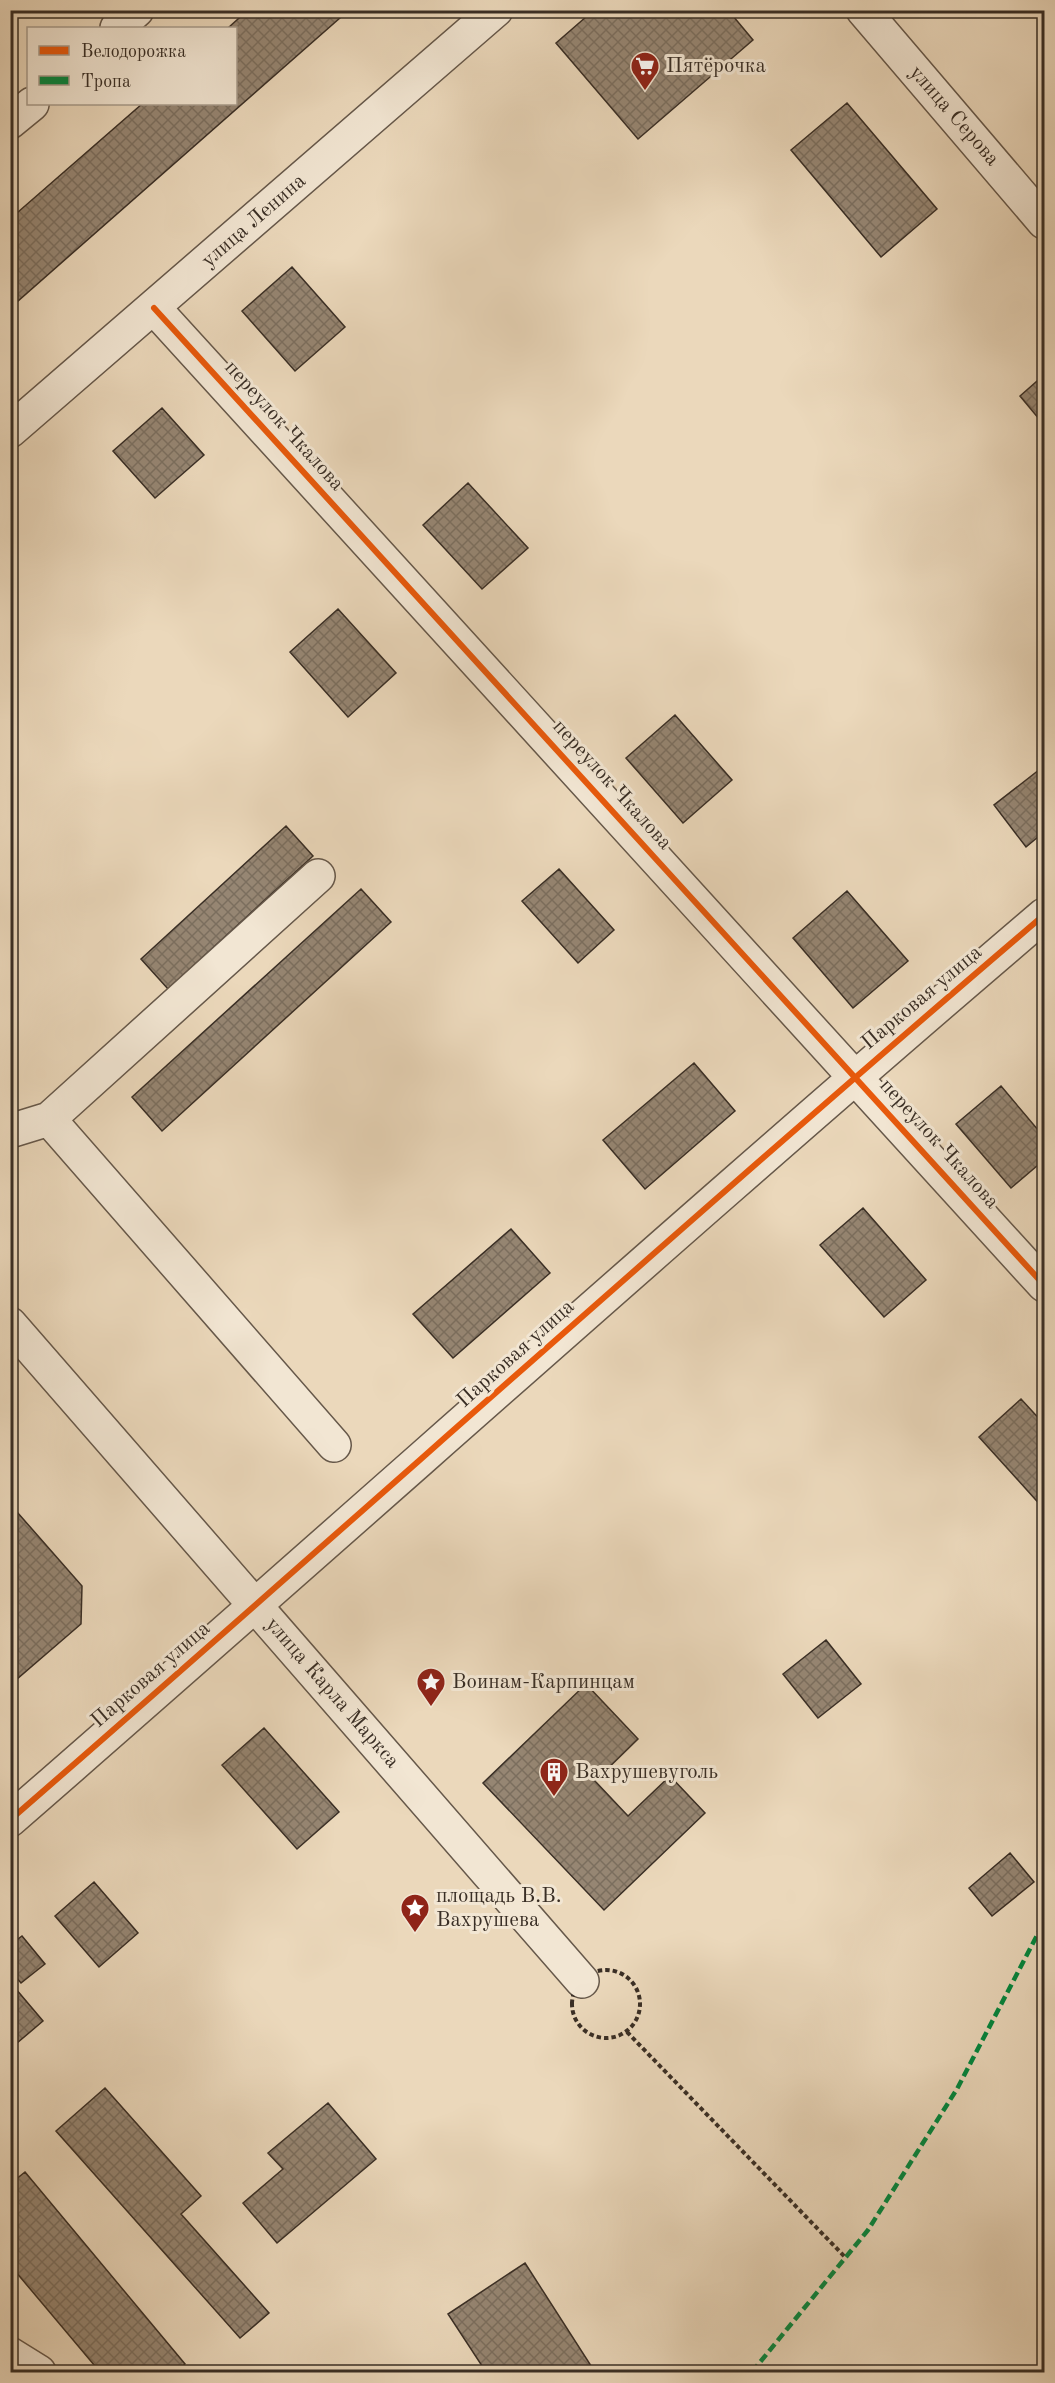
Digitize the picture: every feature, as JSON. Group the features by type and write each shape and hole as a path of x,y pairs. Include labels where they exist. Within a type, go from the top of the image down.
{"street":[{"path":"118,27 137,10"},
{"name":"улица Серова","path":"863,10 1044,222"},
{"name":"улица Ленина","path":"10,431 154,308 483,15"},
{"path":"10,122 31,105"},
{"name":"переулок Чкалова","path":"154,308 1044,1285"},
{"path":"10,1131 49,1119 318,876"},
{"name":"Парковая улица","path":"10,1820 256,1606 855,1076 1044,915"},
{"path":"49,1119 334,1445"},
{"name":"улица Карла Маркса","path":"10,1324 582,1981"},
{"path":"10,2354 39,2373"}],"path":[{"path":"627,2032 845,2257"}],"building":[{"path":"248,10 349,10 10,308 10,219 141,105 237,105 237,27 229,27"},
{"name":"Пятёрочка","path":"594,10 728,10 753,40 638,139 556,43"},
{"path":"847,103 937,209 881,257 791,150"},
{"path":"292,267 345,327 295,371 242,311"},
{"path":"1044,375 1044,425 1020,396"},
{"path":"162,408 204,455 155,498 113,451"},
{"path":"468,483 528,548 482,589 423,525"},
{"path":"338,609 396,673 348,717 290,652"},
{"path":"675,715 732,780 683,823 626,758"},
{"path":"1044,766 1044,832 1026,847 994,805"},
{"path":"286,826 313,856 168,989 141,959"},
{"path":"559,869 614,930 578,963 522,901"},
{"path":"361,889 391,922 162,1131 132,1097"},
{"path":"847,891 908,961 853,1008 793,938"},
{"path":"694,1063 735,1111 645,1189 603,1140"},
{"path":"1001,1086 1044,1137 1044,1160 1011,1188 956,1124"},
{"path":"863,1208 926,1280 884,1317 820,1245"},
{"path":"511,1229 550,1273 453,1358 413,1314"},
{"path":"1021,1399 1044,1424 1044,1509 979,1437"},
{"path":"10,1504 82,1586 81,1624 10,1685"},
{"path":"826,1640 861,1684 818,1718 783,1674"},
{"name":"Вахрушевуголь","path":"586,1684 638,1739 595,1781 628,1816 670,1776 705,1813 604,1910 483,1783"},
{"path":"264,1728 339,1812 297,1849 222,1765"},
{"path":"1010,1853 1034,1882 992,1916 969,1888"},
{"path":"94,1882 138,1933 99,1967 55,1916"},
{"path":"22,1936 45,1964 21,1983 10,1970 10,1945"},
{"path":"10,1982 43,2021 10,2049"},
{"path":"105,2088 201,2196 181,2214 269,2313 240,2338 56,2131"},
{"path":"328,2103 376,2159 277,2243 243,2203 283,2169 268,2153"},
{"path":"25,2172 185,2364 175,2372 100,2372 10,2265 10,2184"},
{"path":"525,2263 595,2372 486,2372 448,2314"}],"marked path":[{"path":"752,2372 868,2230 957,2089 1044,1922"}],"cycle path":[{"path":"154,308 1044,1285"},
{"path":"10,1820 784,1139 1044,915"}],"place":[{"name":"Пятёрочка","path":"645,92"},
{"name":"Воинам-Карпинцам","path":"431,1708"},
{"name":"Вахрушевуголь","path":"554,1798"},
{"name":"площадь В.В. Вахрушева","path":"415,1934"}]}
